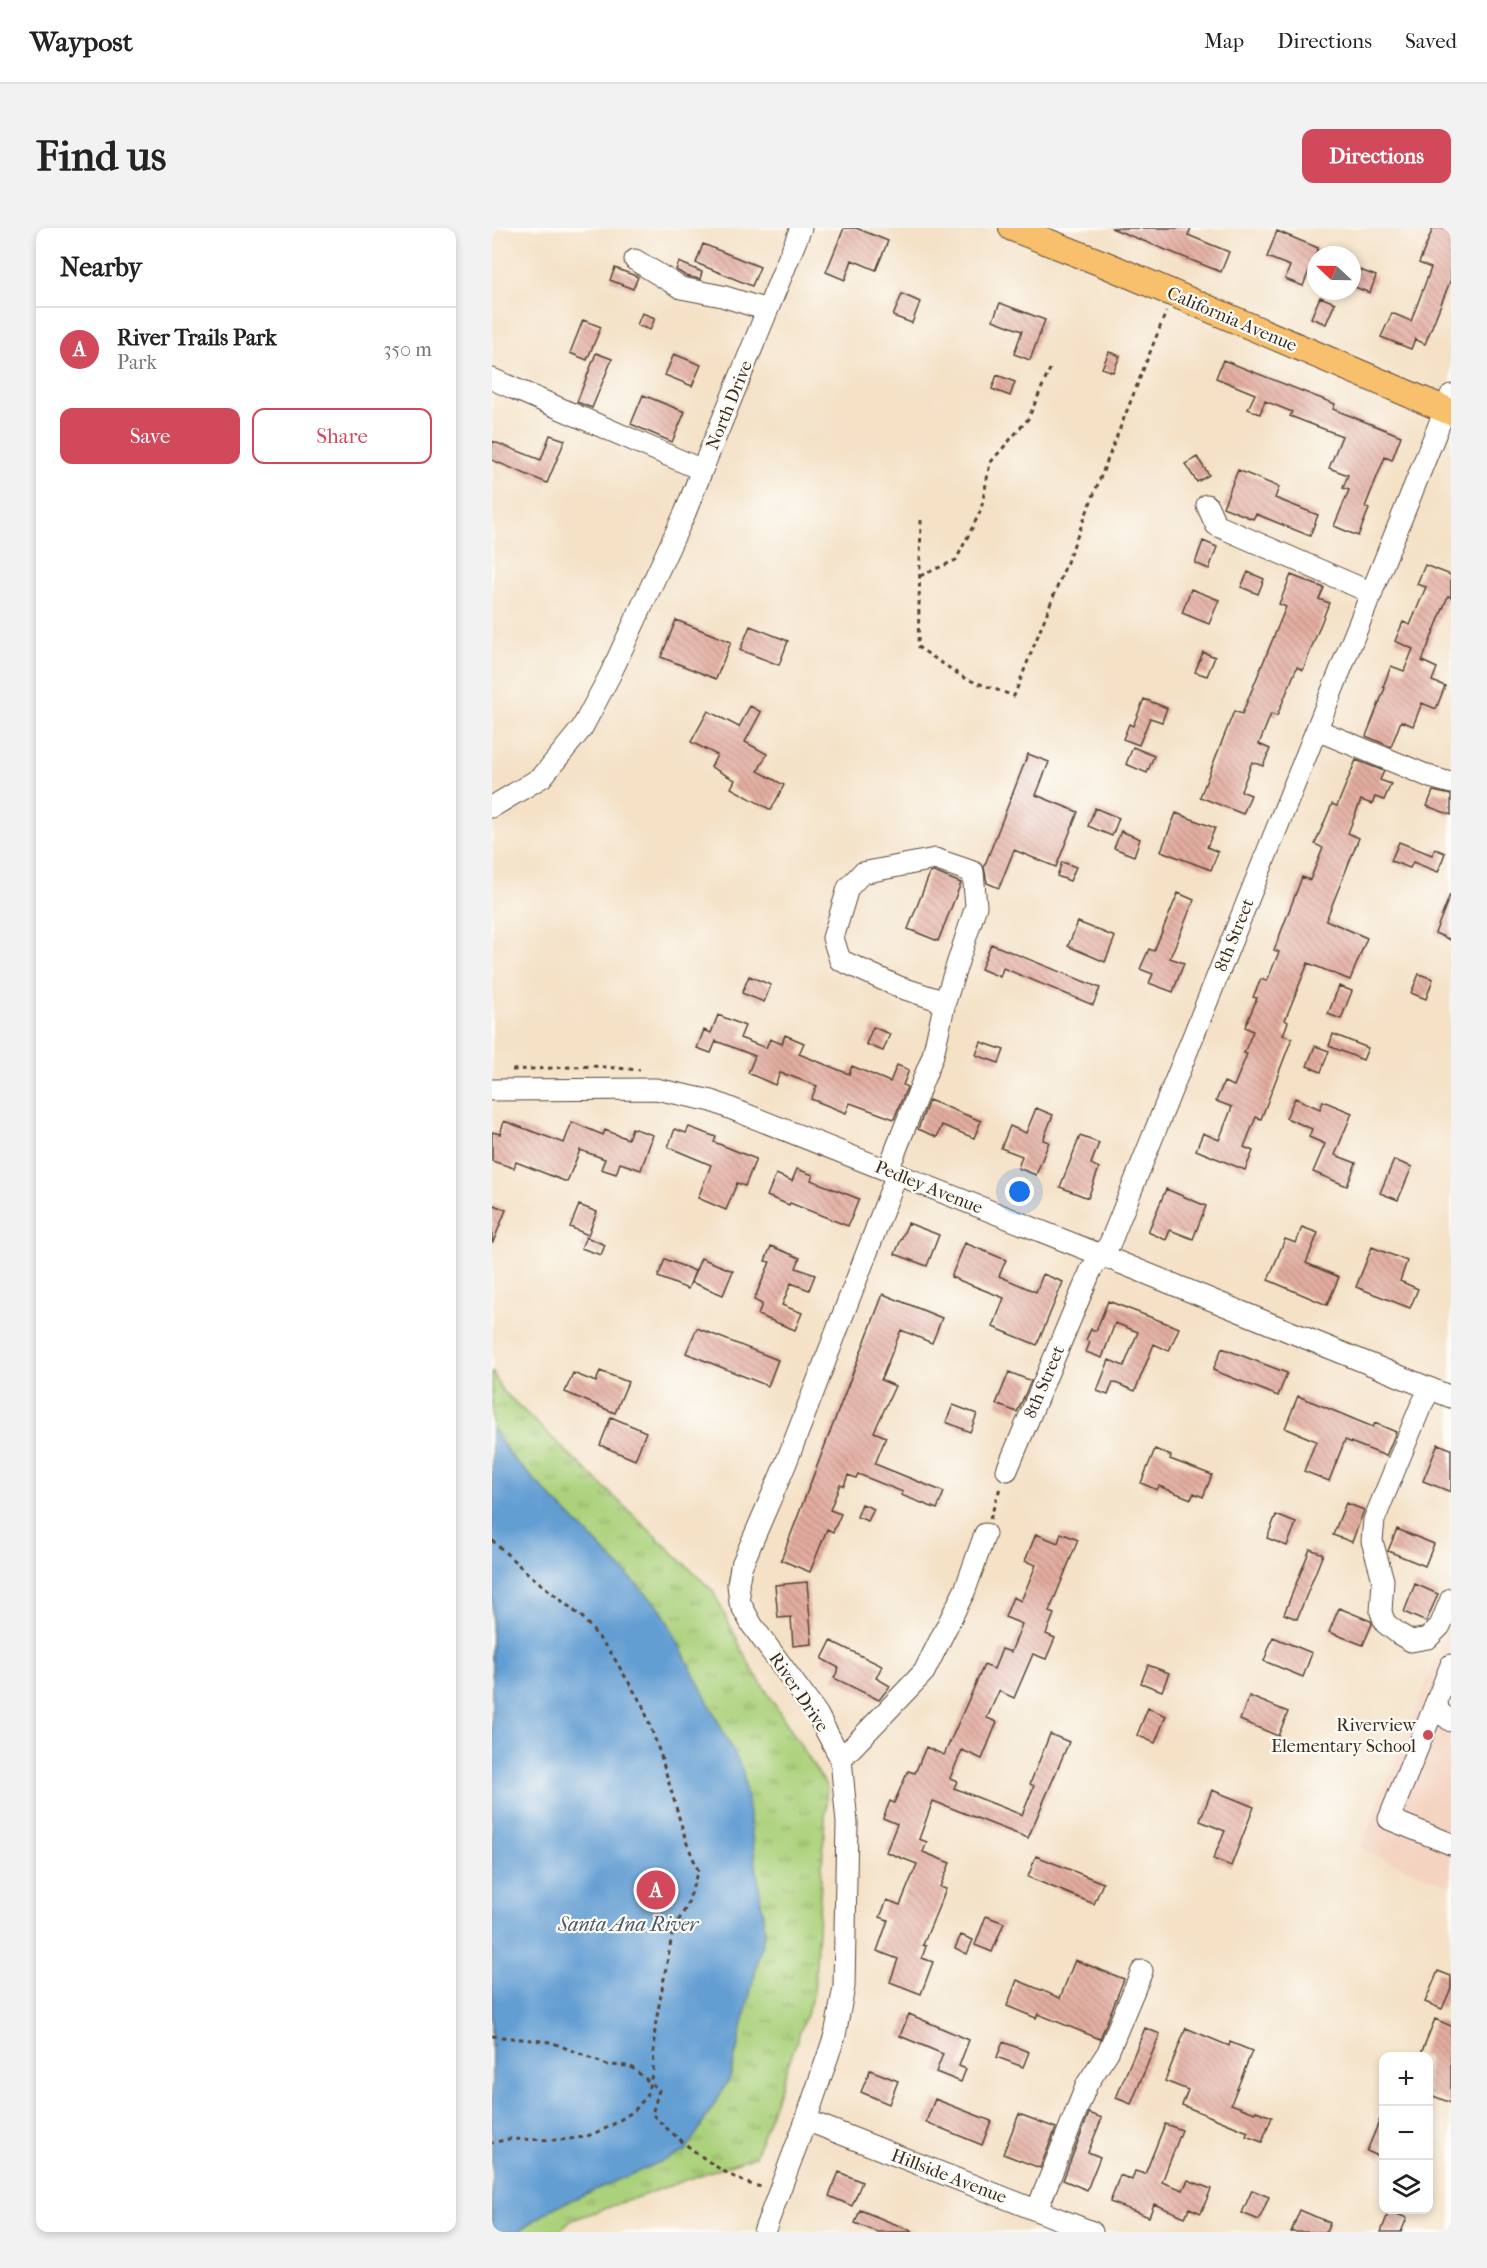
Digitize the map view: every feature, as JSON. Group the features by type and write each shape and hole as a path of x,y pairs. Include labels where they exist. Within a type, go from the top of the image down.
{"main road":[{"name":"California Avenue","path":"1012,228 1449,405"}],"street":[{"name":"North Drive","path":"492,379 702,470 801,228"},
{"path":"635,260 681,288 722,296 767,310"},
{"name":"8th Street","path":"1007,1470 1091,1270 1110,1243 1449,405"},
{"path":"492,807 542,777 582,728 610,675 685,513 702,470"},
{"path":"1207,505 1216,525 1372,593"},
{"path":"1317,730 1433,778 1451,783"},
{"path":"935,859 973,872 976,906 945,1002 899,987 840,960 833,938 848,888 862,873 935,859"},
{"name":"River Drive","path":"764,2232 835,2035 844,1988 847,1823 841,1760 817,1714 752,1624 740,1603 738,1584 741,1567 786,1462 893,1172 933,1055 945,1002"},
{"name":"Pedley Avenue","path":"492,1090 656,1089 712,1101 1451,1397"},
{"path":"1430,1389 1374,1520 1372,1541 1383,1580 1381,1612 1385,1623 1399,1634 1411,1641 1428,1638 1440,1626 1451,1599"},
{"path":"841,1760 924,1672 965,1590 986,1534"},
{"path":"1451,1665 1389,1819 1451,1844"},
{"path":"1437,1700 1438,1711 1451,1721"},
{"path":"1036,2210 1087,2084 1108,2052 1142,1971"},
{"name":"Hillside Avenue","path":"806,2120 1092,2232"}],"path":[{"path":"921,520 918,647 966,679 1014,696 1173,294"},
{"path":"920,576 956,560 981,510 990,463 1028,419 1050,369"},
{"path":"986,1534 1007,1470"},
{"path":"492,1540 525,1571 583,1618 611,1653 643,1706 661,1756 686,1841 698,1870 687,1906 673,1930 655,2027 653,2071 646,2097 634,2111 609,2127 585,2137 561,2140 508,2139 492,2143"},
{"path":"492,2036 551,2042 607,2065 630,2066 659,2090 652,2114 670,2133 727,2173 760,2187 781,2187"}],"shaded area":[{"name":"Riverview Elementary School","path":"1451,1621 1451,1886 1360,1849"}],"green space":[{"name":"Santa Ana River","path":"492,1371 502,1390 713,1591 749,1664 827,1787 814,1993 755,2156 572,2220 559,2232 492,2232"}],"water":[{"name":"Santa Ana River","path":"492,1428 512,1457 661,1609 743,1771 765,1930 730,2078 686,2151 555,2207 517,2232 492,2232"}],"building":[{"path":"844,228 856,228 888,241 876,270 852,260 845,280 826,272"},
{"path":"1111,228 1191,228 1188,235 1229,252 1221,272"},
{"path":"1433,228 1451,228 1451,279 1425,344 1415,339 1411,349 1381,337 1392,313 1411,321 1431,268 1419,263"},
{"path":"1277,231 1313,246 1307,246 1307,276 1303,286 1285,279 1290,266 1267,257"},
{"path":"703,244 760,267 752,286 696,263"},
{"path":"679,262 702,272 700,279 686,276 676,270"},
{"path":"615,268 638,277 633,289 610,280"},
{"path":"1361,270 1376,276 1370,293 1361,290"},
{"path":"902,294 920,302 912,323 893,316"},
{"path":"1319,300 1335,303 1326,324 1311,318"},
{"path":"1000,303 1045,320 1030,360 1014,354 1022,331 993,320"},
{"path":"642,313 655,318 650,330 637,325"},
{"path":"583,320 601,327 587,360 570,353"},
{"path":"1109,352 1120,356 1113,372 1102,368"},
{"path":"596,353 612,359 592,408 577,402"},
{"path":"674,354 701,365 692,386 665,375"},
{"path":"1223,360 1335,404 1333,409 1401,436 1392,460 1385,457 1365,507 1369,509 1358,536 1334,526 1349,490 1343,488 1348,475 1329,468 1342,436 1290,416 1292,412 1265,401 1260,414 1248,409 1255,394 1216,378"},
{"path":"997,375 1015,382 1010,396 992,389"},
{"path":"643,395 685,412 672,442 631,424"},
{"path":"550,435 565,440 547,483 492,460 492,441 541,460"},
{"path":"1197,457 1209,475 1197,482 1185,464"},
{"path":"1238,470 1279,487 1275,498 1318,515 1310,536 1256,514 1253,519 1223,507"},
{"path":"1203,541 1217,547 1209,569 1195,563"},
{"path":"1425,565 1451,575 1451,597 1448,596 1422,661 1437,668 1432,681 1445,686 1436,709 1422,703 1413,726 1401,721 1391,747 1366,736 1391,666 1404,671 1413,649 1395,641 1403,622 1410,625 1426,587 1417,584"},
{"path":"1248,572 1264,579 1258,594 1241,587"},
{"path":"1291,575 1324,588 1319,599 1329,603 1303,670 1297,667 1277,716 1271,714 1259,744 1270,749 1263,766 1252,762 1241,791 1251,795 1243,814 1200,797 1234,711 1242,714 1286,607 1279,604"},
{"path":"1191,589 1219,600 1209,624 1182,613"},
{"path":"676,620 731,642 716,679 661,657"},
{"path":"750,626 788,641 779,665 740,650"},
{"path":"1203,652 1215,657 1207,676 1195,672"},
{"path":"1144,699 1167,708 1162,722 1150,718 1139,745 1123,739 1129,724 1133,726"},
{"path":"750,706 761,712 745,742 767,754 758,771 784,785 771,810 731,788 735,780 711,767 717,755 691,742 708,711 739,727"},
{"path":"1133,747 1154,756 1147,773 1126,764"},
{"path":"1028,754 1049,762 1036,795 1078,812 1056,867 1014,850 999,888 987,883 984,867"},
{"path":"1356,760 1384,771 1380,780 1391,784 1384,800 1375,797 1372,804 1361,800 1348,833 1359,838 1326,920 1367,938 1350,980 1308,963 1285,1020 1288,1022 1283,1035 1292,1038 1261,1119 1256,1117 1244,1147 1253,1151 1245,1170 1196,1150 1203,1133 1219,1140 1232,1107 1216,1101 1224,1082 1234,1086 1247,1054 1244,1053 1253,1031 1245,1027 1257,998 1253,997 1261,979 1267,981 1279,952 1274,950 1302,877 1310,880 1323,848 1315,844 1332,804 1337,806"},
{"path":"1433,791 1451,795 1451,815 1427,806"},
{"path":"1095,808 1119,818 1112,836 1088,826"},
{"path":"1176,813 1215,828 1207,847 1218,852 1211,870 1161,851"},
{"path":"1121,831 1140,839 1134,856 1114,848"},
{"path":"1399,842 1432,855 1435,849 1445,853 1438,872 1413,862 1410,868 1391,861"},
{"path":"1062,862 1076,867 1070,881 1057,876"},
{"path":"934,872 961,883 938,941 908,929 930,873"},
{"path":"1178,893 1194,900 1170,958 1184,963 1173,992 1149,983 1153,974 1140,969 1149,949 1154,951"},
{"path":"1451,895 1451,940 1435,933"},
{"path":"1078,922 1115,937 1105,962 1068,946"},
{"path":"991,944 1100,988 1093,1005 1003,968 1000,977 981,969"},
{"path":"1419,974 1433,979 1426,999 1411,993"},
{"path":"749,976 771,985 764,1002 742,993"},
{"path":"1339,986 1352,991 1341,1019 1328,1014"},
{"path":"718,1015 745,1026 740,1038 766,1048 770,1039 782,1044 785,1035 804,1043 799,1054 849,1074 852,1066 890,1082 897,1065 909,1070 903,1085 907,1087 894,1119 850,1103 846,1113 811,1099 817,1086 780,1073 775,1085 748,1073 755,1056 716,1041 711,1053 697,1048 704,1030 711,1033"},
{"path":"873,1027 890,1034 883,1051 866,1044"},
{"path":"1333,1034 1368,1048 1363,1060 1329,1046"},
{"path":"981,1042 1004,1050 999,1063 976,1055"},
{"path":"1315,1046 1329,1051 1321,1072 1307,1066"},
{"path":"1295,1098 1320,1109 1323,1101 1352,1113 1335,1155 1356,1163 1347,1186 1313,1172 1325,1144 1309,1137 1312,1129 1286,1118"},
{"path":"929,1100 981,1121 974,1138 942,1125 937,1137 918,1129"},
{"path":"1036,1108 1053,1115 1043,1140 1049,1142 1036,1175 1018,1168 1022,1156 1001,1148 1010,1126 1026,1133"},
{"path":"504,1121 564,1143 572,1122 603,1135 605,1130 628,1139 632,1128 653,1135 641,1170 620,1163 616,1174 601,1169 605,1159 580,1150 567,1182 516,1162 514,1168 492,1161 492,1132 500,1134"},
{"path":"689,1127 716,1137 714,1142 756,1159 745,1186 737,1183 726,1210 698,1198 711,1165 668,1147 675,1129 686,1133"},
{"path":"1080,1136 1099,1143 1091,1164 1099,1168 1088,1198 1060,1187"},
{"path":"1394,1160 1412,1167 1398,1200 1380,1193"},
{"path":"797,1169 813,1175 811,1180 859,1199 848,1226 767,1196 776,1174 792,1181"},
{"path":"1166,1189 1206,1206 1193,1239 1170,1230 1166,1240 1148,1232"},
{"path":"492,1204 506,1210 493,1242 492,1242"},
{"path":"579,1205 597,1212 588,1235 570,1227"},
{"path":"908,1223 939,1235 927,1266 895,1254"},
{"path":"1302,1227 1318,1233 1306,1263 1339,1277 1327,1305 1268,1280 1285,1239 1296,1243"},
{"path":"586,1237 605,1245 601,1255 581,1248"},
{"path":"965,1243 1006,1260 999,1276 1036,1292 1043,1274 1063,1282 1037,1345 993,1327 1004,1298 951,1277"},
{"path":"771,1246 800,1258 796,1268 815,1275 809,1290 791,1283 782,1305 802,1313 795,1330 758,1315 762,1304 754,1300 770,1262 765,1261"},
{"path":"1372,1247 1407,1261 1400,1281 1418,1289 1410,1308 1356,1287"},
{"path":"701,1258 733,1271 723,1295 691,1282"},
{"path":"665,1259 695,1271 688,1289 658,1277"},
{"path":"883,1294 942,1318 932,1343 901,1330 881,1380 895,1386 874,1432 886,1437 875,1464 944,1492 937,1509 858,1474 856,1478 848,1475 844,1486 840,1484 830,1510 841,1514 833,1532 827,1529 810,1572 781,1560"},
{"path":"1108,1301 1179,1328 1169,1351 1154,1344 1135,1391 1113,1382 1108,1395 1097,1391 1109,1360 1124,1366 1138,1332 1115,1323 1102,1358 1086,1352 1090,1342 1086,1340 1091,1329 1096,1331"},
{"path":"697,1328 778,1360 768,1386 686,1353"},
{"path":"1222,1348 1287,1373 1278,1396 1213,1370"},
{"path":"600,1371 628,1382 615,1413 565,1392 573,1373 596,1382"},
{"path":"1009,1372 1031,1381 1017,1412 996,1404"},
{"path":"1298,1396 1373,1427 1375,1423 1396,1432 1386,1456 1345,1440 1329,1481 1304,1471 1316,1441 1285,1428"},
{"path":"953,1405 977,1414 970,1432 946,1422"},
{"path":"611,1417 646,1432 635,1460 600,1445"},
{"path":"1438,1444 1451,1449 1451,1492 1423,1481"},
{"path":"1155,1449 1171,1456 1170,1459 1212,1475 1203,1497 1194,1493 1191,1499 1159,1486 1157,1490 1141,1483"},
{"path":"1346,1503 1364,1510 1352,1542 1333,1535"},
{"path":"862,1504 874,1509 868,1521 857,1517"},
{"path":"1276,1515 1296,1523 1287,1546 1267,1538"},
{"path":"1397,1529 1434,1544 1425,1566 1388,1551"},
{"path":"1061,1533 1078,1540 1049,1612 1054,1614 1046,1634 1055,1638 1046,1659 1033,1654 1014,1698 999,1691 987,1718 997,1722 982,1759 962,1750 950,1778 957,1781 954,1788 1022,1815 1034,1786 1030,1784 1050,1734 1069,1742 1028,1838 933,1801 919,1839 927,1842 923,1852 950,1863 940,1887 946,1889 923,1945 926,1946 922,1958 933,1962 921,1994 890,1982 898,1959 877,1951 888,1920 880,1917 887,1900 900,1905 917,1864 886,1852 897,1824 883,1818 890,1801 894,1803 908,1771 915,1773 926,1747 944,1755 984,1665 994,1669 1002,1649 1011,1652 1022,1624 1005,1617 1013,1597 1021,1601 1036,1565 1025,1561 1036,1534 1058,1543"},
{"path":"1310,1549 1323,1554 1297,1619 1284,1614"},
{"path":"807,1582 812,1644 793,1646 791,1617 778,1618 775,1585"},
{"path":"1415,1584 1438,1594 1426,1622 1404,1612"},
{"path":"1339,1608 1371,1621 1372,1624 1363,1645 1329,1632"},
{"path":"1273,1637 1312,1653 1303,1677 1264,1661"},
{"path":"831,1641 882,1666 876,1678 890,1686 879,1700 834,1678 839,1668 822,1659"},
{"path":"1148,1665 1169,1673 1162,1691 1141,1683"},
{"path":"1249,1696 1288,1712 1278,1736 1240,1720"},
{"path":"1148,1708 1166,1716 1155,1743 1137,1735"},
{"path":"1212,1790 1254,1807 1231,1866 1213,1859 1225,1831 1200,1821"},
{"path":"1036,1856 1103,1883 1094,1904 1028,1877"},
{"path":"986,1916 1004,1923 992,1952 975,1945"},
{"path":"961,1935 973,1940 967,1954 955,1948"},
{"path":"1075,1960 1124,1979 1100,2039 1038,2014 1036,2018 1007,2006 1017,1980 1060,1998"},
{"path":"1438,1971 1451,1976 1451,1988 1442,2009 1425,2002"},
{"path":"909,2014 969,2040 959,2066 966,2069 961,2082 936,2072 943,2054 900,2036"},
{"path":"1435,2019 1451,2026 1451,2103 1433,2096 1433,2052 1422,2052"},
{"path":"1145,2028 1160,2034 1131,2104 1116,2098"},
{"path":"1186,2028 1229,2046 1230,2042 1252,2051 1231,2104 1272,2117 1262,2142 1246,2136 1248,2132 1182,2105 1188,2090 1165,2081"},
{"path":"1003,2042 1029,2052 1023,2067 997,2057"},
{"path":"870,2070 898,2081 889,2104 861,2092"},
{"path":"935,2099 991,2121 982,2145 926,2122"},
{"path":"1089,2113 1102,2118 1088,2152 1100,2157 1087,2190 1063,2180"},
{"path":"1019,2114 1056,2128 1040,2168 1003,2154"},
{"path":"1379,2122 1379,2156 1367,2151"},
{"path":"1165,2124 1182,2130 1162,2182 1183,2190 1188,2180 1211,2189 1201,2213 1189,2208 1185,2217 1154,2204 1149,2217 1110,2202 1120,2175 1132,2180 1135,2171 1145,2174"},
{"path":"839,2172 862,2182 852,2206 829,2196"},
{"path":"1252,2190 1269,2197 1259,2220 1242,2213"},
{"path":"860,2210 912,2232 877,2232 855,2223"},
{"path":"1300,2210 1330,2223 1326,2232 1291,2232"},
{"path":"1388,2214 1397,2214 1407,2218 1401,2232 1381,2232"}],"place":[{"name":"Riverview Elementary School","path":"1428,1735"},
{"name":"River Trails Park","path":"656,1890"}]}
